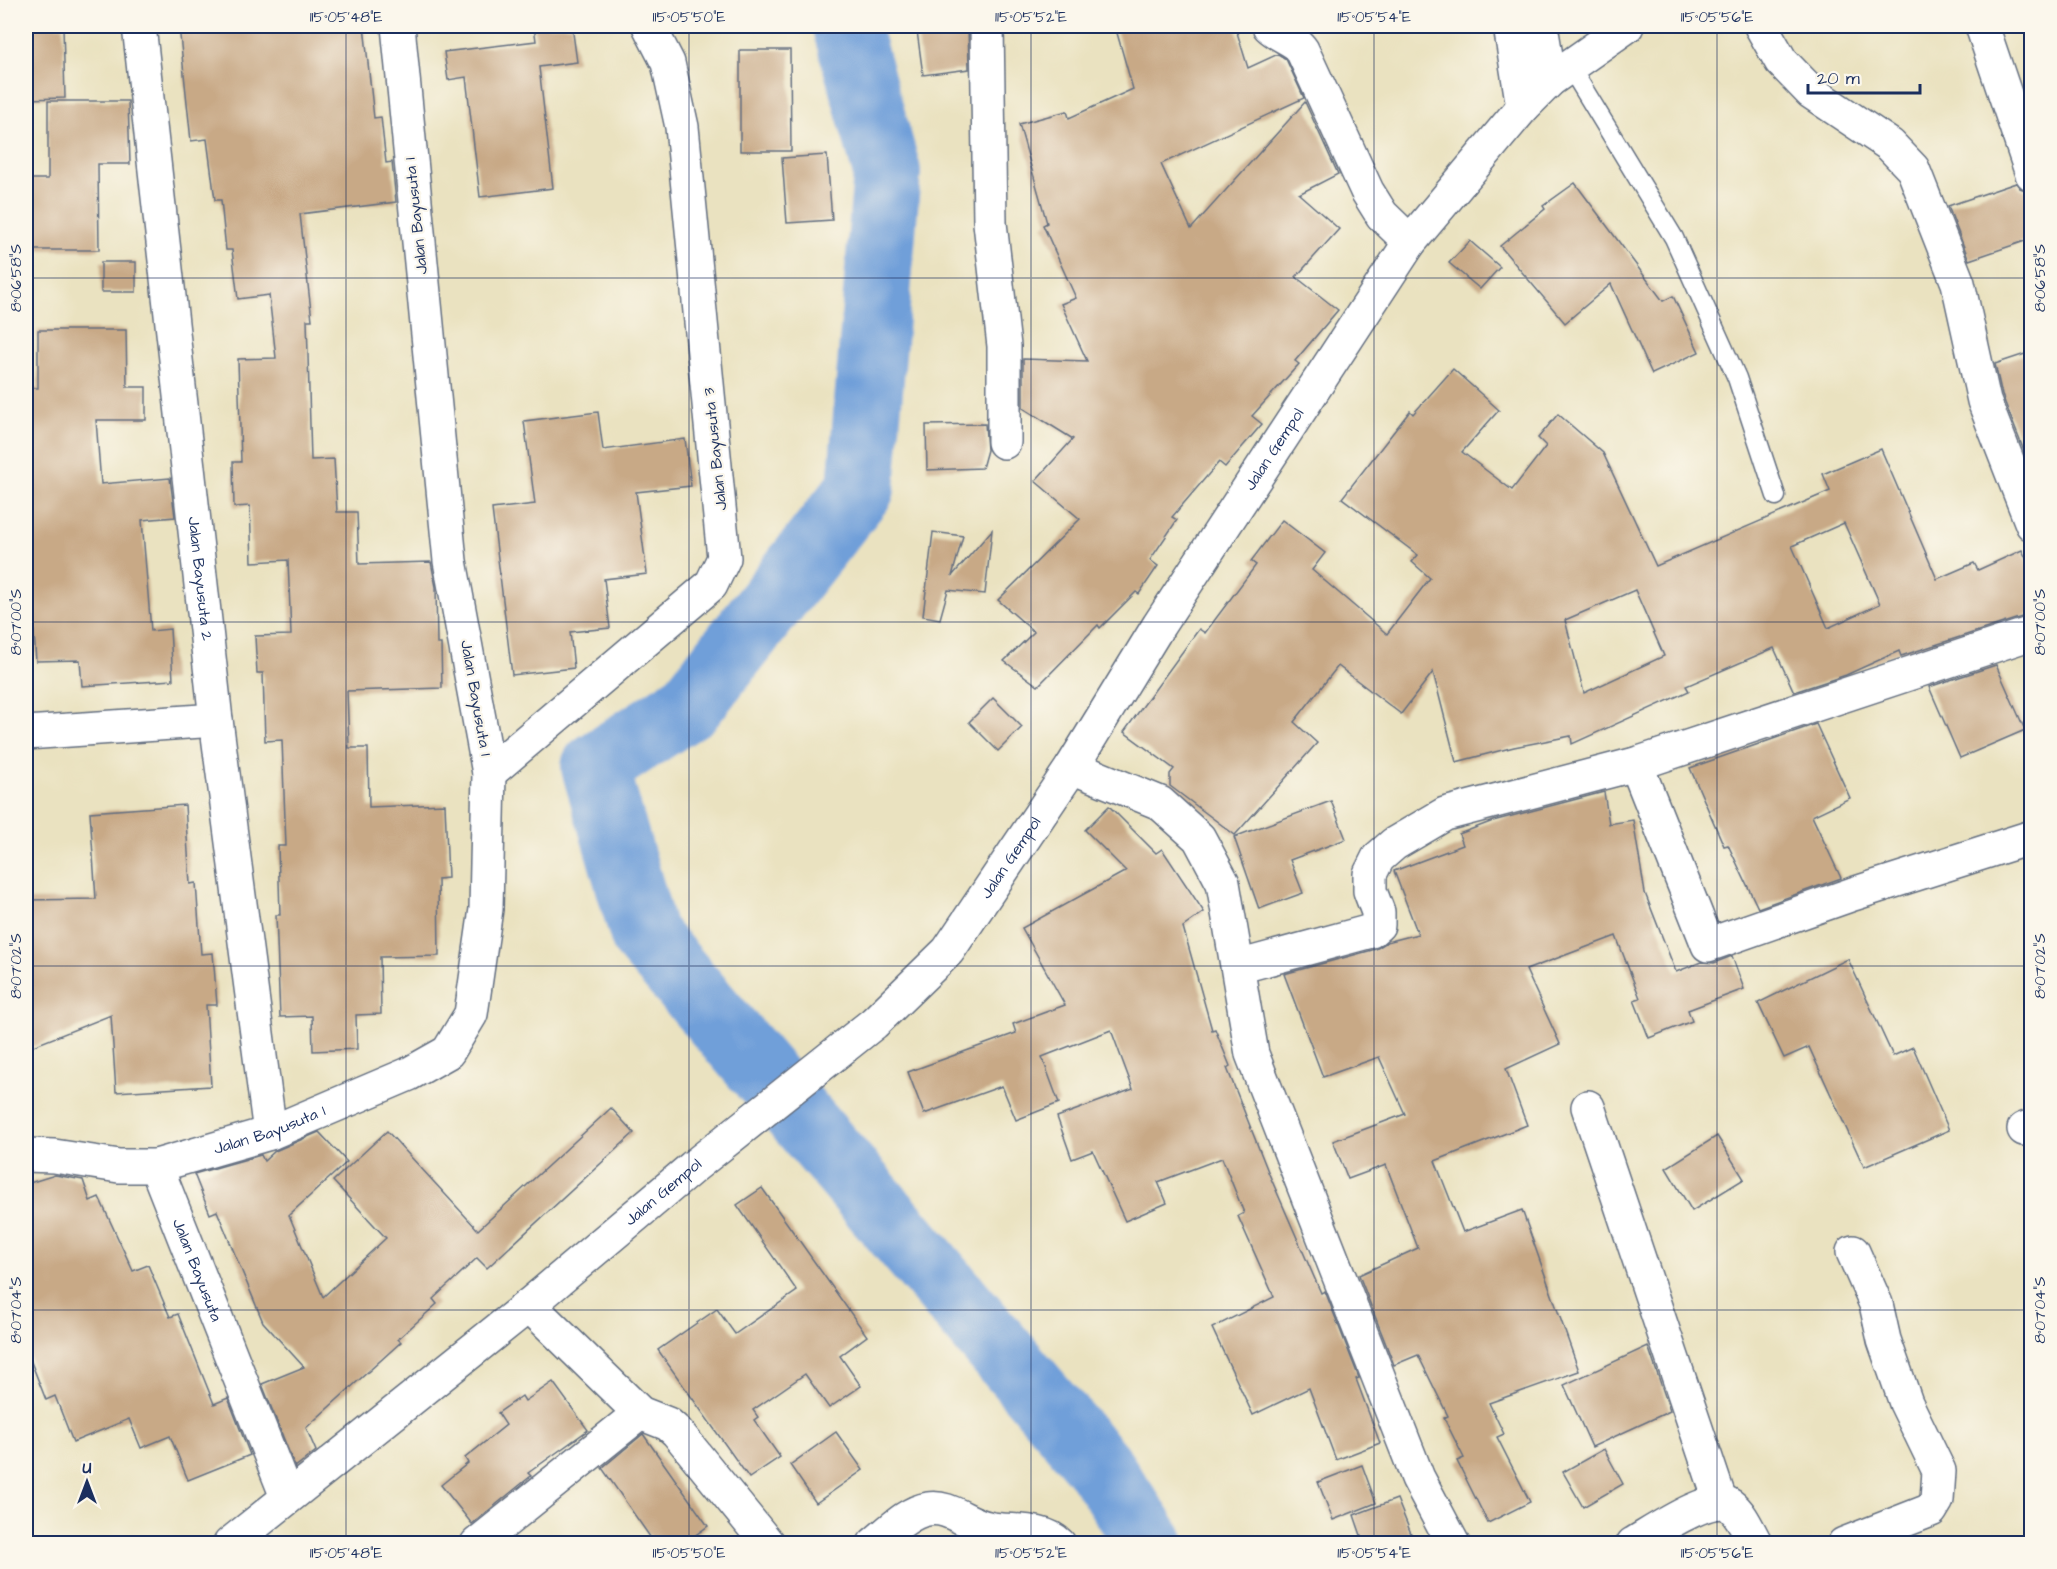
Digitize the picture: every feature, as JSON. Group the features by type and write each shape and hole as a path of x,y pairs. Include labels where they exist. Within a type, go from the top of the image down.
{"street":[{"name":"Jalan Bayusuta 2","path":"139,26 216,720 270,1133"},
{"name":"Jalan Bayusuta 1","path":"156,1166 270,1133 409,1074 448,1052 471,1014 486,909 489,773 450,561 398,26"},
{"name":"Jalan Bayusuta 3","path":"489,773 711,585 724,558 682,127 668,63 649,26"},
{"path":"987,26 990,223 1004,346 1004,442"},
{"path":"1269,26 1277,35 1294,42 1302,50 1367,191 1382,214 1410,242"},
{"path":"1510,26 1523,107"},
{"path":"1541,26 1560,73"},
{"name":"Jalan Gempol","path":"230,1544 529,1305 693,1167 874,1023 948,951 1072,767 1159,625 1410,242 1523,107 1560,73 1627,26"},
{"path":"1761,26 1781,61 1811,92 1890,145 1913,169 1958,283 1984,401 2031,524"},
{"path":"1982,26 2031,174"},
{"path":"1238,968 1371,931 1378,925 1378,912 1370,891 1370,874 1378,858 1394,844 1445,814 1636,764 2031,633"},
{"path":"26,733 216,720"},
{"path":"1636,764 1708,945 1853,894 2031,837"},
{"path":"1072,767 1160,803 1199,838 1223,883 1252,1054 1418,1478 1453,1544"},
{"path":"1588,1107 1720,1500"},
{"path":"26,1155 54,1156 119,1166 156,1166"},
{"name":"Jalan Bayusuta","path":"156,1166 287,1497"},
{"path":"1844,1544 1931,1510 1937,1500 1939,1488 1939,1471 1906,1403 1884,1340 1876,1304 1853,1252"},
{"path":"529,1305 640,1413 668,1424 677,1432 768,1544"},
{"path":"477,1544 640,1413"},
{"path":"1633,1544 1704,1504 1720,1500 1729,1504 1742,1518 1756,1544"},
{"path":"874,1544 912,1514 928,1509 948,1510 963,1520 988,1528 1043,1534 1059,1544"}],"lane":[{"path":"1560,73 1674,238 1737,378 1776,496"}],"building":[{"path":"26,26 63,26 65,98 26,99"},
{"path":"179,26 364,26 374,118 381,117 386,163 392,162 396,202 300,214 312,320 307,320 311,460 334,459 337,512 357,512 359,564 431,562 436,587 437,644 441,644 442,688 347,691 349,748 368,748 369,807 445,804 448,878 438,879 439,956 380,957 381,1014 356,1015 357,1049 313,1051 312,1016 280,1017 276,915 280,915 278,846 286,846 282,740 265,741 263,673 257,673 255,636 291,635 288,560 252,562 250,506 234,507 233,462 241,462 238,359 276,358 269,295 238,299 232,250 226,250 221,200 215,200 207,139 191,141"},
{"path":"534,26 572,26 577,62 539,67 553,188 480,197 466,77 448,80 444,52 536,41"},
{"path":"968,26 969,69 923,75 917,31"},
{"path":"1115,26 1235,26 1248,68 1278,54 1286,59 1304,98 1161,164 1191,229 1305,102 1338,174 1299,194 1339,229 1296,277 1338,310 1295,361 1299,364 1252,416 1262,424 1225,467 1219,462 1172,517 1177,520 1150,560 1158,566 1139,594 1136,592 1100,628 1098,625 1038,686 1004,661 1034,632 998,600 1080,519 1035,481 1073,439 1023,408 1023,359 1087,361 1061,304 1076,298 1043,225 1047,223 1019,124 1067,111 1069,118 1133,89"},
{"path":"740,50 790,50 791,151 740,151"},
{"path":"48,101 128,101 130,164 98,164 99,250 26,250 26,179 48,179"},
{"path":"827,155 832,220 787,223 782,158"},
{"path":"1575,183 1663,301 1673,296 1699,352 1652,374 1611,284 1565,323 1500,246 1545,209 1543,206"},
{"path":"2016,183 2020,188 2031,192 2031,239 1969,260 1948,206"},
{"path":"1470,241 1500,267 1480,289 1449,263"},
{"path":"101,262 136,262 136,292 101,292"},
{"path":"38,330 126,330 127,387 146,387 146,420 96,420 101,484 170,478 175,517 142,520 151,631 170,629 173,680 82,686 80,660 36,661 26,525 26,447 28,447 28,388 38,388"},
{"path":"2031,352 2030,466 2002,395 1995,364"},
{"path":"1453,369 1499,410 1462,452 1512,490 1546,446 1538,438 1558,414 1603,453 1656,566 1830,491 1823,474 1881,449 1937,579 1974,563 1978,570 2022,550 2031,569 2031,614 1901,656 1899,651 1846,675 1794,692 1774,648 1686,686 1689,691 1572,744 1571,736 1514,747 1456,762 1433,672 1401,714 1338,666 1294,722 1317,743 1235,835 1170,786 1170,774 1174,769 1124,732 1199,629 1205,633 1256,565 1251,561 1282,520 1325,553 1312,570 1387,634 1430,578 1412,562 1418,555 1342,498 1410,411 1413,414","holes":["1844,523 1880,604 1828,628 1792,546","1635,590 1664,656 1584,693 1565,620"]},
{"path":"598,412 603,450 685,439 691,486 636,492 647,574 604,579 610,628 570,632 574,668 512,675 492,509 535,504 524,421"},
{"path":"985,424 987,450 982,468 927,470 926,425"},
{"path":"992,530 985,594 948,590 940,619 923,616 933,532 963,536 952,576"},
{"path":"1996,665 2025,730 1960,758 1929,687"},
{"path":"993,698 1022,727 998,751 969,722"},
{"path":"1816,724 1850,798 1812,816 1841,878 1758,908 1728,845 1724,846 1690,768"},
{"path":"1604,792 1609,824 1633,820 1645,893 1676,972 1701,962 1714,963 1732,956 1744,989 1688,1010 1692,1021 1649,1038 1634,1000 1640,998 1616,936 1526,970 1560,1044 1506,1069 1527,1125 1435,1161 1463,1232 1522,1210 1579,1371 1489,1403 1504,1434 1497,1437 1530,1502 1488,1523 1457,1461 1464,1458 1444,1418 1448,1416 1418,1355 1394,1365 1359,1275 1418,1248 1386,1165 1348,1179 1333,1141 1405,1114 1379,1057 1323,1077 1284,974 1376,949 1387,942 1418,934 1394,871 1463,845 1459,834 1493,821"},
{"path":"1331,801 1346,839 1290,860 1303,893 1259,909 1234,837"},
{"path":"185,805 190,884 196,883 201,954 213,953 217,1005 206,1005 211,1086 116,1092 111,1015 26,1049 26,900 96,899 90,812"},
{"path":"1109,806 1156,853 1162,849 1204,912 1183,927 1212,1030 1215,1029 1230,1066 1227,1068 1269,1174 1321,1293 1325,1291 1359,1378 1356,1379 1380,1443 1336,1460 1309,1388 1253,1415 1212,1328 1274,1297 1238,1216 1244,1213 1222,1158 1158,1182 1167,1203 1125,1221 1093,1151 1072,1159 1057,1117 1133,1089 1111,1030 1042,1057 1059,1103 1016,1120 1002,1086 924,1114 908,1072 1016,1033 1013,1024 1065,1005 1022,928 1126,871 1085,830"},
{"path":"1848,959 1893,1056 1913,1047 1949,1130 1864,1167 1809,1047 1784,1058 1758,1003"},
{"path":"611,1108 634,1133 487,1268 477,1258 433,1299 437,1304 398,1339 401,1342 306,1428 316,1451 295,1467 262,1384 304,1367 263,1322 217,1211 210,1214 194,1174 261,1155 264,1161 275,1151 319,1132 347,1162 289,1215 323,1297 386,1238 333,1181 387,1131 478,1230"},
{"path":"1717,1136 1744,1179 1692,1211 1666,1168"},
{"path":"55,1175 83,1180 90,1201 99,1197 133,1271 148,1265 170,1317 178,1314 214,1404 228,1398 250,1455 188,1480 170,1436 141,1448 129,1419 73,1442 55,1396 46,1400 26,1349 26,1184"},
{"path":"762,1188 867,1336 840,1356 861,1386 829,1408 805,1374 753,1410 758,1417 754,1420 780,1457 749,1478 658,1350 717,1309 735,1334 797,1291 737,1205"},
{"path":"1648,1346 1670,1411 1592,1447 1564,1385"},
{"path":"553,1382 588,1430 528,1473 531,1476 472,1524 441,1485 468,1463 465,1458 506,1425 498,1413 522,1396 525,1401"},
{"path":"836,1432 863,1470 816,1503 790,1465"},
{"path":"643,1434 708,1526 683,1544 655,1544 602,1468"},
{"path":"1604,1449 1623,1484 1583,1507 1563,1472"},
{"path":"1362,1465 1376,1503 1333,1520 1318,1482"},
{"path":"1397,1499 1412,1536 1393,1544 1364,1544 1354,1515"}],"waterway":[{"path":"846,26 887,172 861,488 691,704 595,767 644,935 1099,1466 1151,1544"}]}
